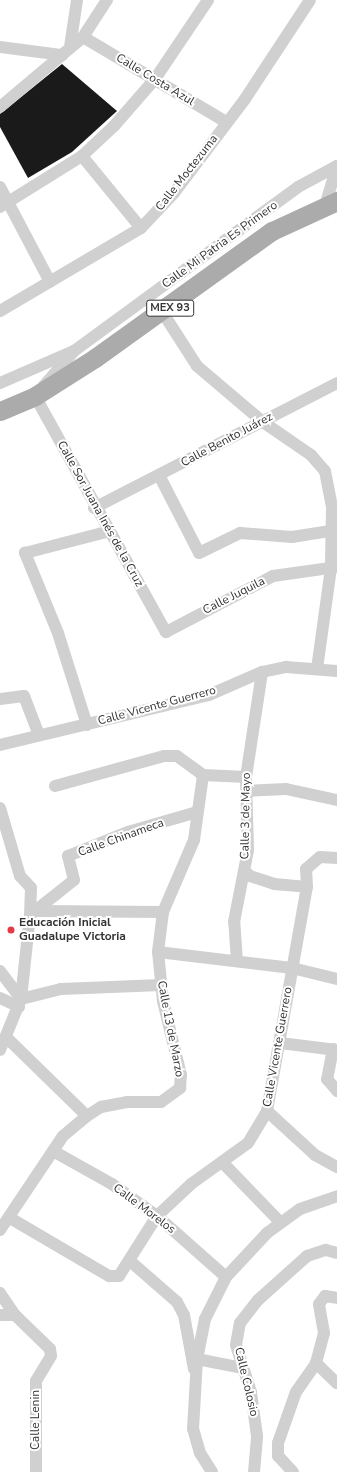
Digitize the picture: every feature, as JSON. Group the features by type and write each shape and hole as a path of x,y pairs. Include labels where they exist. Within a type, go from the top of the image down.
{"main road":[{"name":"MEX 93","path":"0,411 35,396 163,313 272,231 331,204"}],"street":[{"path":"66,51 77,0"},
{"path":"0,107 83,37 107,0"},
{"path":"4,205 82,156 114,126 155,79 208,0"},
{"name":"Calle Moctezuma","path":"0,311 141,228 174,193 226,122 245,99 310,0"},
{"name":"Calle Costa Azul","path":"83,37 226,122"},
{"path":"0,47 66,51"},
{"path":"82,156 141,228"},
{"path":"331,204 337,166"},
{"name":"Calle Mi Patria Es Primero","path":"0,383 74,351 298,187 337,166"},
{"path":"0,187 4,205 50,282"},
{"path":"163,313 193,361 263,422 311,455 325,471 330,488 334,568 317,669"},
{"path":"35,396 74,351"},
{"name":"Calle Benito Juárez","path":"94,508 160,477 223,439 263,422 337,383"},
{"name":"Calle Sor Juana Inés de la Cruz","path":"35,396 94,508 110,531 166,632"},
{"path":"160,477 199,554 240,533 292,538 331,531"},
{"path":"88,725 58,633 25,554 110,531"},
{"name":"Calle Juquila","path":"166,632 273,576 334,568"},
{"name":"Calle Vicente Guerrero","path":"0,745 38,733 88,725 209,695 262,672 286,667 337,671"},
{"name":"Calle 3 de Mayo","path":"237,961 234,922 248,850 246,777 262,672"},
{"path":"0,699 24,696 38,733"},
{"path":"55,786 164,756 177,756 203,775 246,777"},
{"name":"Calle 13 de Marzo","path":"0,1230 10,1218 22,1192 63,1136 87,1116 101,1107 127,1102 160,1102 180,1088 181,1075 161,985 158,952 163,912 194,840 203,775"},
{"path":"246,791 286,789 337,800"},
{"path":"0,808 20,876 31,888 33,913 20,1003 0,1050"},
{"name":"Calle Chinameca","path":"33,913 74,880 68,856 128,832 197,812"},
{"name":"Calle Vicente Guerrero","path":"10,1218 109,1276 120,1276 157,1216 191,1184 248,1143 267,1111 307,887 306,869 320,857 337,858"},
{"path":"245,871 250,876 274,884 307,887"},
{"path":"33,913 163,912"},
{"path":"158,952 292,968 337,979"},
{"path":"0,971 20,1003"},
{"path":"0,998 20,1003 60,989 161,985"},
{"path":"6,1037 87,1116"},
{"path":"280,1043 335,1049 326,1079 337,1091"},
{"path":"267,1111 315,1155 337,1167"},
{"name":"Calle Morelos","path":"53,1151 112,1184 157,1216 226,1277"},
{"path":"222,1162 280,1222"},
{"path":"212,1472 200,1453 193,1429 197,1359 205,1319 226,1277 280,1222 300,1209 337,1196"},
{"name":"Calle Colosio","path":"254,1472 258,1436 251,1392 242,1368 236,1345 240,1323 258,1300 307,1256 326,1250 337,1253"},
{"path":"130,1261 177,1302 184,1315 196,1375"},
{"path":"0,1293 15,1315"},
{"path":"293,1472 282,1464 278,1443 296,1392 316,1363 324,1333 319,1304 325,1296 337,1298"},
{"path":"0,1316 15,1315"},
{"name":"Calle Lenin","path":"15,1315 50,1349 51,1356 36,1382 36,1472"},
{"path":"197,1359 242,1368"},
{"path":"316,1363 337,1383"}],"building":[{"path":"62,64 117,111 72,152 28,178 0,127 0,114"}],"place":[{"name":"Educación Inicial Guadalupe Victoria","path":"11,930"}]}
